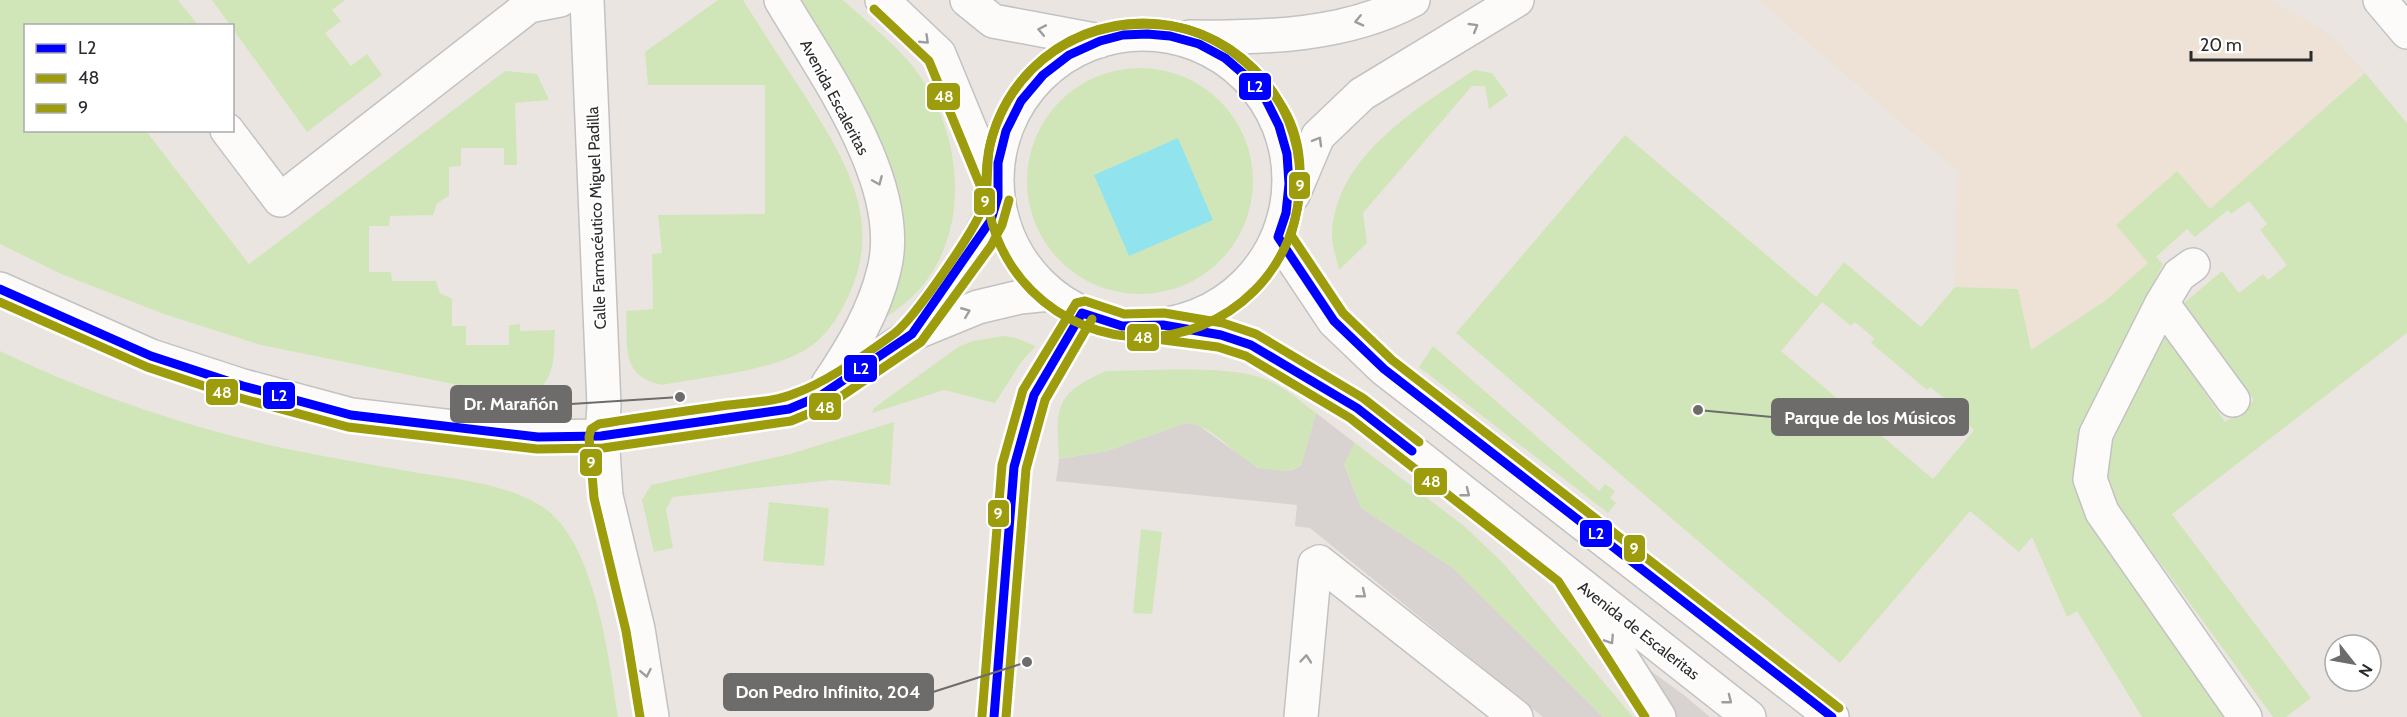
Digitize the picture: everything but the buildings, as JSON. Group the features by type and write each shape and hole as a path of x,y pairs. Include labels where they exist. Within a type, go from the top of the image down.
{"street":[{"path":"229,132 280,200 529,6 560,0"},
{"name":"Calle Farmacéutico Miguel Padilla","path":"587,0 606,496 638,629 652,717"},
{"name":"Avenida Escaleritas","path":"781,0 858,134 883,192 888,227 885,269 862,332 820,396"},
{"path":"882,0 939,54 998,197 1007,234 1025,267 1050,294 1082,313 1122,326 1163,326 1211,310 1251,279 1282,225 1318,136 1362,94 1517,0"},
{"path":"968,0 993,21 1100,41"},
{"path":"912,334 980,240 991,220 998,197 998,163 1006,131 1021,101 1042,75 1069,55 1100,41 1123,35 1242,38 1299,34 1386,14 1413,0"},
{"path":"2380,0 2407,32"},
{"path":"1170,36 1199,44 1225,58 1247,77 1266,100 1280,126 1287,154 1289,184 1282,225 1334,321 1384,369 1832,717"},
{"path":"2193,265 2180,275 2162,303 2096,434 2090,479 2102,512 2245,717"},
{"path":"0,288 41,309 151,356 243,386 351,415 538,437 602,436 789,409 820,396 912,334 978,307 1020,297 1050,294"},
{"path":"2162,303 2233,400"},
{"path":"994,717 1014,467 1034,395 1082,313"},
{"name":"Avenida de Escaleritas","path":"1163,326 1251,345 1357,408 1749,717"},
{"path":"1301,717 1315,564 1324,564 1516,717"},
{"path":"1567,573 1659,717"}],"shaded area":[{"path":"1759,0 2270,0 2329,33 2365,73 2105,301 2031,350 2018,289 1955,287 1957,171"},
{"path":"1316,413 1355,443 1344,464 1361,508 1453,568 1603,717 1543,717 1310,528 1295,526 1297,505 1056,481 1059,459 1107,451 1186,423 1198,425 1258,468 1292,470 1301,466"},
{"path":"1644,666 1684,695 1710,717 1674,717"}],"green space":[{"path":"0,0 178,0 197,24 24,24 24,132 147,132 249,264 505,71 537,74 549,100 515,103 517,165 504,165 504,148 461,148 461,166 449,167 449,196 437,203 433,215 390,216 389,226 369,226 369,272 391,272 392,281 436,281 440,293 452,299 452,326 466,326 466,345 509,345 509,325 520,324 520,331 555,330 553,363 548,377 538,390 463,386 261,345 164,314 61,274 0,244"},
{"path":"212,0 345,0 332,10 341,21 325,33 351,66 367,54 382,75 307,132 234,31 234,24 229,24"},
{"path":"718,0 743,0 820,120 856,193 861,218 862,244 858,271 847,299 832,325 813,345 796,355 764,366 662,385 648,381 633,367 627,348 626,311 653,309 652,254 662,253 658,215 765,214 765,85 648,85 645,52"},
{"path":"800,0 843,0 894,46 928,88 941,116 950,146 955,177 954,208 948,238 935,267 917,292 874,326 893,270"},
{"path":"1140,68 1162,70 1183,77 1203,87 1220,101 1234,118 1244,138 1251,159 1253,181 1251,203 1244,224 1234,244 1220,261 1203,275 1183,285 1162,292 1140,294 1118,292 1097,285 1077,275 1060,261 1046,244 1036,224 1029,203 1027,181 1029,159 1036,138 1046,118 1060,101 1077,87 1097,77 1118,70"},
{"path":"1474,70 1492,73 1508,95 1489,109 1485,86 1472,86 1363,213 1367,243 1339,270 1332,234 1337,206 1347,181 1363,158 1383,137 1428,101"},
{"path":"2365,73 2407,123 2407,333 2172,514 2311,698 2286,717 2273,717 2115,501 2105,476 2110,440 2162,330 2225,422 2254,400 2184,303 2222,271 2239,293 2263,274 2268,280 2287,265 2260,230 2267,224 2249,201 2231,214 2228,210 2195,237 2187,229 2156,257 2163,264 2079,430 2075,467 2078,486 2227,717 2142,717 2077,611 2067,617 2032,537 2019,552 1970,511 1840,663 1456,333 1625,135 1816,297 1844,262 1921,327 1955,287 2018,289 2031,350 2105,301 2148,263 2116,225 2177,171 2210,209","holes":["1822,302 1851,326 1855,322 1874,338 1871,343 1927,390 1930,387 1950,403 1947,407 1974,430 1933,479 1781,351"]},
{"path":"1003,336 1016,338 1036,346 1022,361 995,403 944,390 872,413 874,408 958,347 973,341"},
{"path":"1433,346 1599,491 1605,484 1615,491 1610,498 1616,503 1608,513 1419,367"},
{"path":"0,351 103,395 211,430 299,451 465,480 500,488 533,501 547,510 564,527 578,550 589,577 598,606 618,717 0,717"},
{"path":"1106,371 1228,371 1270,381 1316,413 1301,466 1282,471 1266,470 1252,464 1215,435 1201,427 1186,423 1107,451 1059,459 1058,427 1062,404 1067,395 1076,387"},
{"path":"894,422 890,485 832,480 673,497 666,509 673,548 654,552 642,500 651,485 790,454"},
{"path":"1355,443 1464,526 1503,563 1633,717 1603,717 1453,568 1361,508 1344,463"},
{"path":"769,502 829,508 824,566 763,561"},
{"path":"1141,529 1162,532 1152,614 1133,613"}],"water":[{"path":"1178,138 1213,220 1129,256 1094,175"}],"transit line":[{"name":"48","path":"874,9 929,61 987,202"},
{"name":"48","path":"1128,23 1158,23 1189,29 1217,41 1243,58 1265,80 1282,106 1294,134 1300,165 1300,180 1300,195 1294,226 1282,254 1265,280 1243,302 1217,319 1189,331 1158,337 1128,337 1097,331 1069,319 1043,302 1021,280 1004,254 992,226 986,195 986,165 992,134 1004,106 1021,80 1043,58 1069,41 1097,29 1128,23"},
{"name":"9","path":"640,717 626,631 594,498 589,437 591,429 599,424 788,396 834,374 895,333 930,291 979,216 986,196 991,141 1001,113 1016,89 1034,68 1055,51 1079,38 1105,29 1133,25 1162,25 1181,28 1216,42 1247,64 1272,92 1290,123 1299,154 1300,187 1291,235 1343,313 1392,360 1839,708"},
{"name":"L2","path":"0,289 151,356 243,386 351,415 538,437 601,436 789,409 820,396 912,334 991,220 998,197 998,163 1006,131 1021,101 1043,75 1069,55 1100,41 1123,35 1170,36 1199,44 1225,58 1247,77 1266,100 1279,126 1287,154 1289,184 1286,213 1278,237 1334,321 1384,369 1832,717"},
{"name":"48","path":"0,302 147,367 240,398 348,427 537,449 603,448 791,421 827,406 921,342 991,246 1002,225 1009,200"},
{"name":"9","path":"982,716 1002,465 1023,390 1076,303 1085,301 1124,314 1164,313 1223,323 1256,334 1363,398 1419,442"},
{"name":"L2","path":"994,717 1014,467 1034,395 1082,313 1122,326 1163,325 1221,335 1251,345 1357,408 1412,451"},
{"name":"48","path":"1006,717 1026,469 1045,400 1092,319"},
{"name":"48","path":"1148,338 1218,347 1246,356 1350,418 1558,581 1645,717"}],"place":[{"name":"Dr. Marañón","path":"680,397"},
{"name":"Parque de los Músicos","path":"1698,410"},
{"name":"Don Pedro Infinito, 204","path":"1027,662"}]}
